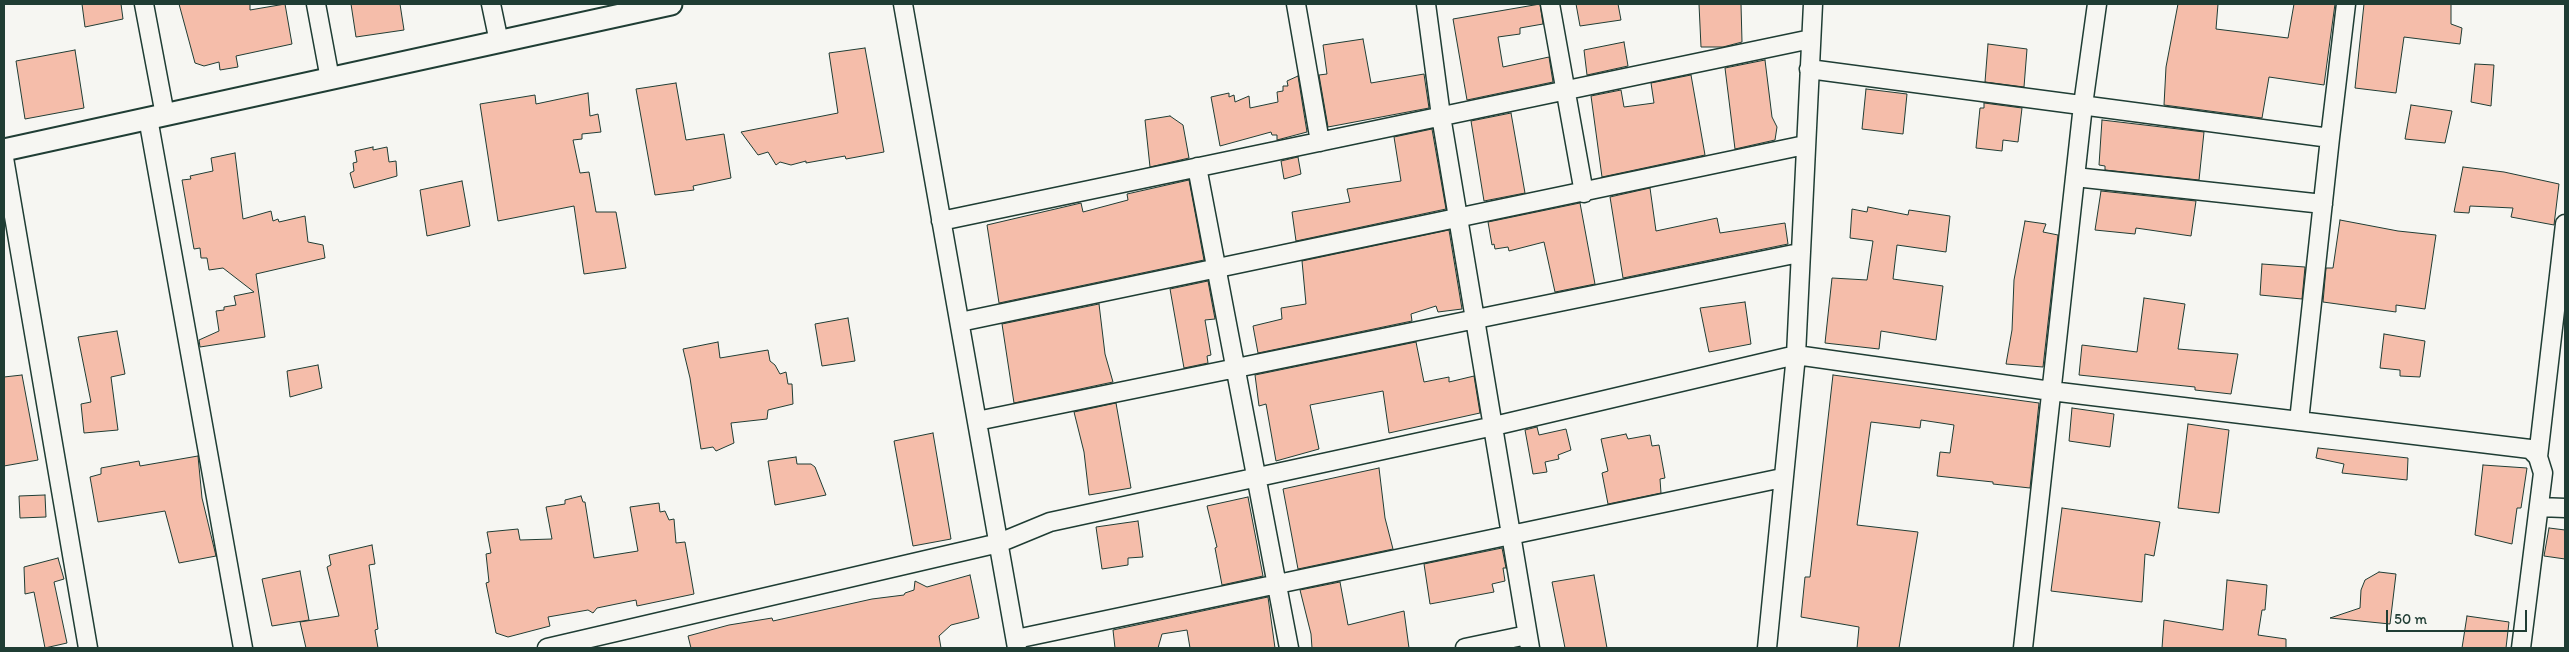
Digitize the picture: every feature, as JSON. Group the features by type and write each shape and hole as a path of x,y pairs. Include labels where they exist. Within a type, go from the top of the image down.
{"street":[{"path":"144,4 156,116 243,648"},
{"path":"316,4 330,79"},
{"path":"491,4 499,42"},
{"path":"4,150 671,4"},
{"path":"903,4 1016,643 1276,584 1782,478"},
{"path":"1296,4 1320,142"},
{"path":"1426,4 1441,116 1529,642 1465,648"},
{"path":"1550,4 1584,193"},
{"path":"1767,648 1782,478 1796,355 1799,253 1813,4"},
{"path":"2023,648 2083,106 2097,4"},
{"path":"2299,421 2346,4"},
{"path":"941,221 1811,39"},
{"path":"1809,69 2330,138"},
{"path":"960,322 1805,146"},
{"path":"4,158 88,648"},
{"path":"1197,167 1289,648"},
{"path":"2075,177 2323,204"},
{"path":"2521,648 2543,472 2538,457 2565,224"},
{"path":"977,421 1799,253"},
{"path":"555,647 999,543 1050,522 1494,426 1796,355 2052,391 2530,449 2538,457"},
{"path":"2538,507 2565,508"}],"building":[{"path":"82,4 121,4 123,19 85,27"},
{"path":"179,4 250,4 250,10 285,4 292,44 236,56 238,67 220,70 219,62 204,66 195,63"},
{"path":"351,4 400,4 404,30 356,37"},
{"path":"1540,4 1543,24 1520,28 1520,34 1498,37 1503,67 1549,57 1553,82 1467,100 1453,19"},
{"path":"1576,4 1618,4 1621,20 1580,26"},
{"path":"1699,4 1741,4 1742,42 1723,47 1701,47"},
{"path":"2178,4 2218,4 2216,29 2288,38 2294,4 2335,4 2324,85 2269,77 2262,118 2164,105 2166,67"},
{"path":"2364,4 2451,4 2451,24 2462,28 2460,44 2404,37 2396,93 2355,88"},
{"path":"1363,39 1371,83 1424,74 1429,108 1328,127 1319,75 1327,74 1323,45"},
{"path":"1624,42 1628,66 1587,75 1584,50"},
{"path":"1988,44 2027,49 2024,87 1985,82"},
{"path":"865,48 884,152 846,159 845,156 806,163 806,161 791,165 780,162 776,165 768,152 758,155 741,132 838,113 829,53"},
{"path":"75,50 84,108 25,119 16,61"},
{"path":"1765,60 1772,117 1777,127 1775,140 1735,149 1725,68"},
{"path":"2475,64 2494,65 2491,106 2471,102"},
{"path":"1691,75 1705,155 1602,177 1591,96 1621,90 1624,107 1654,103 1651,83"},
{"path":"1298,76 1307,132 1277,140 1277,135 1272,135 1271,132 1220,146 1211,97 1229,93 1229,97 1234,95 1235,102 1249,96 1250,108 1278,102 1277,92 1283,91 1283,86 1288,86 1287,81"},
{"path":"676,83 686,140 724,134 731,178 693,186 694,190 655,195 636,89"},
{"path":"1866,89 1907,94 1903,134 1862,129"},
{"path":"588,93 590,116 598,114 601,132 582,134 582,139 573,140 580,173 589,172 596,212 616,212 626,268 584,274 574,206 498,221 480,104 535,95 536,104"},
{"path":"1984,103 2022,108 2018,142 2003,140 2002,151 1976,148 1980,108 1984,108"},
{"path":"2411,105 2452,111 2445,143 2405,139"},
{"path":"1511,113 1525,193 1484,201 1471,121"},
{"path":"1170,116 1183,125 1189,158 1150,167 1145,120"},
{"path":"2102,120 2204,132 2199,180 2105,170 2105,166 2099,165"},
{"path":"1432,129 1446,209 1296,241 1292,212 1350,202 1347,189 1401,181 1394,137"},
{"path":"373,147 373,150 387,147 389,162 396,161 397,176 354,188 350,173 354,171 353,163 357,162 355,151"},
{"path":"235,153 243,219 271,211 273,221 278,219 279,222 305,216 308,242 323,245 325,258 256,274 265,337 200,347 199,340 219,331 216,311 224,310 224,307 236,305 234,296 254,292 223,268 209,270 207,258 201,258 200,248 194,249 182,180 191,179 190,176 213,171 211,158"},
{"path":"1298,157 1301,174 1284,179 1281,161"},
{"path":"2463,167 2504,172 2559,184 2554,225 2511,217 2513,208 2470,206 2469,213 2454,212"},
{"path":"1189,180 1204,260 999,303 987,225 1081,203 1083,212 1128,200 1127,194"},
{"path":"462,181 470,226 427,236 420,190"},
{"path":"1650,188 1656,231 1717,218 1720,233 1785,223 1788,244 1623,278 1610,197"},
{"path":"2101,191 2196,201 2191,236 2136,228 2135,234 2095,230"},
{"path":"1580,203 1595,284 1555,292 1544,242 1509,251 1508,247 1495,249 1494,244 1492,245 1488,222"},
{"path":"1868,207 1908,215 1909,210 1950,216 1946,252 1897,245 1893,279 1943,286 1936,340 1881,331 1879,349 1825,343 1832,278 1867,280 1873,241 1850,238 1852,209 1867,212"},
{"path":"2340,220 2398,231 2436,235 2425,309 2396,305 2396,312 2323,302 2326,268 2333,268"},
{"path":"2025,221 2046,224 2043,232 2058,235 2043,367 2006,364 2012,330 2014,280"},
{"path":"1449,230 1462,309 1438,312 1436,306 1411,314 1412,321 1258,353 1253,326 1282,319 1281,308 1306,304 1302,261"},
{"path":"2262,264 2305,267 2302,299 2260,295"},
{"path":"1208,281 1215,319 1205,320 1211,355 1207,356 1208,363 1184,368 1170,289"},
{"path":"2144,298 2185,304 2178,349 2238,354 2231,394 2195,390 2195,387 2079,375 2082,345 2137,352"},
{"path":"1745,302 1751,344 1709,352 1700,308"},
{"path":"1099,304 1105,354 1113,382 1014,403 1002,324"},
{"path":"848,318 855,361 822,366 815,324"},
{"path":"117,331 125,374 111,377 118,430 84,433 81,404 91,402 78,337"},
{"path":"2384,334 2425,341 2420,377 2400,376 2400,370 2380,368"},
{"path":"718,342 720,358 768,350 770,361 775,365 780,374 786,372 788,384 792,384 793,404 768,410 767,419 731,423 734,443 716,451 713,447 701,449 690,378 683,349"},
{"path":"1416,342 1424,382 1449,377 1449,382 1474,376 1480,413 1389,433 1383,391 1310,405 1319,449 1276,461 1266,404 1259,406 1255,375"},
{"path":"318,365 322,388 290,397 287,371"},
{"path":"22,375 38,460 4,466 4,377"},
{"path":"1833,375 2039,403 2030,488 1937,476 1940,452 1950,453 1954,425 1921,420 1920,428 1871,422 1857,525 1918,532 1899,648 1857,648 1859,627 1801,617 1805,577 1810,577"},
{"path":"1116,403 1131,488 1089,495 1084,452 1074,412"},
{"path":"2072,408 2114,414 2110,447 2069,441"},
{"path":"2188,424 2229,430 2219,513 2178,508"},
{"path":"1537,427 1539,435 1566,429 1571,450 1558,455 1559,459 1545,462 1547,472 1533,474 1525,430"},
{"path":"933,433 951,539 913,546 894,441"},
{"path":"1626,434 1628,439 1650,435 1652,446 1659,445 1665,478 1660,479 1661,493 1608,504 1602,473 1608,471 1601,439"},
{"path":"2318,448 2408,458 2407,480 2342,473 2344,464 2316,458"},
{"path":"198,456 202,498 216,556 179,563 165,511 98,522 90,477 101,474 101,468 139,461 140,466"},
{"path":"796,457 797,464 811,464 815,467 826,495 775,505 768,461"},
{"path":"2483,465 2527,468 2521,508 2517,508 2512,544 2475,535"},
{"path":"1379,468 1385,518 1393,549 1298,569 1283,489"},
{"path":"45,495 46,517 20,518 19,496"},
{"path":"581,496 583,502 585,502 594,558 638,551 630,507 659,503 660,512 665,511 669,520 674,519 676,543 685,542 694,594 637,606 636,600 597,608 593,613 588,610 548,617 550,626 508,637 496,633 486,583 489,582 486,554 491,553 487,532 518,529 520,540 552,539 546,507 565,504 565,500"},
{"path":"1248,497 1263,576 1222,585 1215,548 1217,547 1207,506"},
{"path":"2062,508 2160,522 2154,556 2145,554 2142,602 2051,591"},
{"path":"1138,521 1143,557 1128,558 1128,565 1102,569 1096,527"},
{"path":"2549,528 2565,530 2565,559 2544,556"},
{"path":"372,545 375,564 369,565 378,629 375,630 378,648 306,648 300,622 339,616 327,567 331,565 329,555"},
{"path":"1502,548 1506,568 1503,568 1505,581 1492,584 1494,592 1430,604 1424,564"},
{"path":"58,558 64,579 54,582 67,643 45,648 34,592 25,594 24,567"},
{"path":"300,571 309,620 272,626 262,579"},
{"path":"2379,572 2396,574 2390,624 2330,618 2360,608 2361,590 2365,580"},
{"path":"970,575 979,618 951,625 939,636 941,648 691,648 688,636 729,625 772,618 773,621 872,599 904,595 914,590 915,581 927,587"},
{"path":"1594,575 1607,648 1565,648 1552,582"},
{"path":"2227,580 2267,585 2265,610 2262,610 2258,635 2286,639 2286,648 2162,648 2164,620 2223,630"},
{"path":"1340,582 1348,625 1404,611 1409,648 1312,648 1311,634 1300,590"},
{"path":"1268,597 1275,648 1190,648 1187,630 1162,634 1158,648 1115,648 1113,630"},
{"path":"2467,616 2509,622 2506,648 2462,648"}]}
